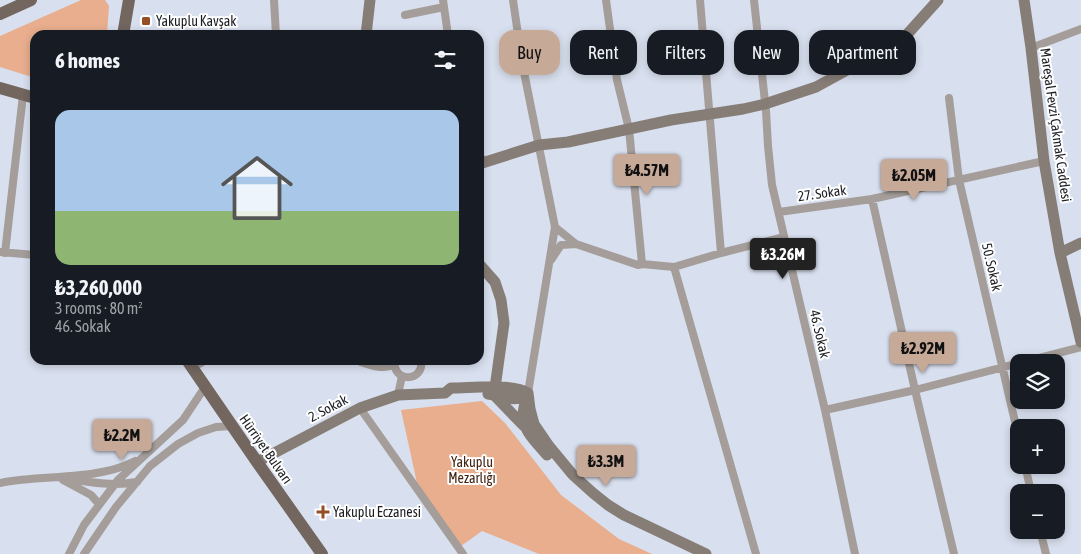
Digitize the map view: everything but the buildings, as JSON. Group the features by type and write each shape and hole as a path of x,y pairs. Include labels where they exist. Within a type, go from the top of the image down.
{"main road":[{"path":"0,14 31,0"},
{"path":"123,0 125,24"},
{"path":"125,24 131,0"},
{"path":"0,88 29,96"},
{"name":"Hürriyet Bulvarı","path":"191,365 256,462 322,554"}],"street":[{"path":"274,0 276,30"},
{"path":"367,30 370,0"},
{"path":"514,0 522,62 555,227 528,393 522,413 527,430"},
{"path":"606,0 617,80 629,129 642,264"},
{"path":"700,0 721,253"},
{"name":"46. Sokak","path":"754,0 772,185 825,410 855,554"},
{"path":"484,159 539,145 568,142 671,120 743,109 816,88 902,40 938,0"},
{"name":"Mareşal Fevzi Çakmak Caddesi","path":"1024,0 1044,161 1060,253 1081,342"},
{"path":"405,15 443,4 447,30"},
{"path":"1031,48 1081,29"},
{"path":"29,96 2,252 30,254"},
{"name":"50. Sokak","path":"949,98 959,180 1014,419"},
{"name":"27. Sokak","path":"779,212 872,199 1044,161"},
{"path":"872,199 914,390 954,554"},
{"path":"555,227 576,244 638,265 674,267 784,237"},
{"path":"1060,253 1081,243"},
{"path":"550,261 561,245 576,244"},
{"path":"674,267 756,554"},
{"path":"484,270 495,282 501,300 504,323 495,391 572,484 597,506 616,518 690,554"},
{"path":"825,410 914,390 1081,347"},
{"path":"368,365 389,367 391,365"},
{"path":"395,365 396,371 402,376 410,378 417,374 421,365"},
{"path":"398,395 402,376"},
{"path":"69,554 84,525 114,484 184,420 205,387"},
{"name":"2. Sokak","path":"256,462 360,408 398,395 445,392 451,388 495,391"},
{"path":"495,391 518,399 528,393"},
{"path":"528,393 534,424 561,461 593,493 624,515 706,554"},
{"path":"360,408 463,554"},
{"path":"84,554 106,520 150,466 178,444 198,433 216,427 232,426"},
{"path":"0,483 80,476 120,467 141,458"},
{"path":"57,477 114,484 137,482"},
{"path":"57,477 91,495 99,504"},
{"path":"1042,539 1046,554"}],"green space":[{"path":"81,0 105,0 109,6 107,30 30,30 30,76 0,67 0,36"},
{"name":"Yakuplu Mezarlığı","path":"482,401 505,423 561,495 619,539 652,554 539,554 482,531 461,546 419,492 401,410"}],"place":[{"name":"Yakuplu Kavşak","path":"146,21"},
{"name":"Yakuplu Eczanesi","path":"323,512"}]}
